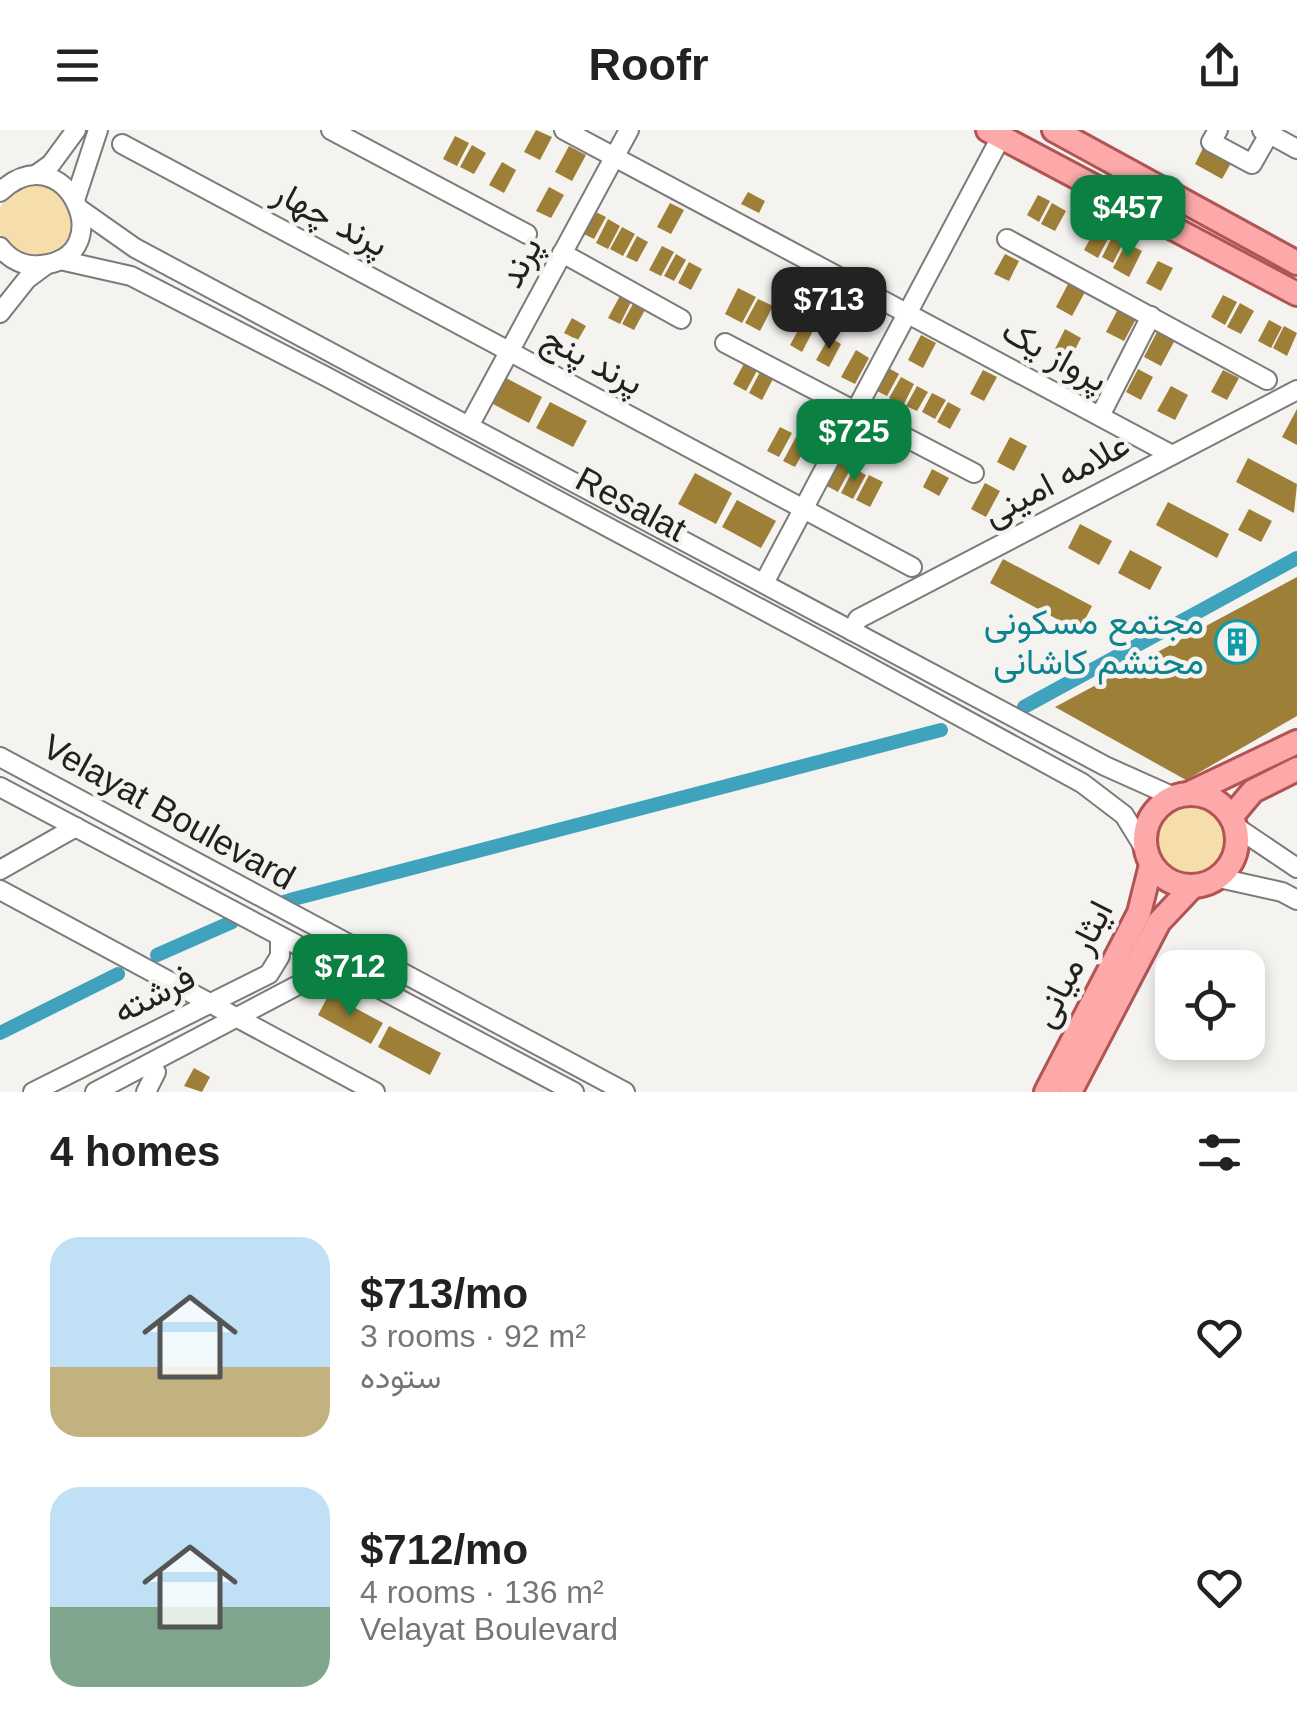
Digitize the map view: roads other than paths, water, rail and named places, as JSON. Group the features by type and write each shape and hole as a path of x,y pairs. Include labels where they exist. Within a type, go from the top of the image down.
{"main road":[{"path":"1054,130 1297,263"},
{"path":"995,133 1297,294"},
{"path":"1295,771 1253,791 1234,822 1235,855 1219,878 1192,887 1176,884 1162,876 1148,857 1150,819 1180,795 1297,742"},
{"path":"1180,795 1204,796 1218,803 1234,822"},
{"name":"ایثار میانی","path":"1046,1092 1139,913 1148,857"},
{"name":"ایثار میانی","path":"1070,1092 1159,922 1192,887"}],"street":[{"path":"0,192 51,164 76,130"},
{"path":"0,313 27,279 79,238 79,203 98,130"},
{"path":"331,130 527,234"},
{"path":"362,148 372,130"},
{"name":"پرواز یک","path":"564,130 1172,454"},
{"name":"پرند","path":"469,426 629,130"},
{"path":"1218,130 1211,142 1252,164 1265,132 1297,149"},
{"path":"764,583 908,312 995,133"},
{"name":"پرند چهار","path":"122,144 509,352"},
{"path":"0,172 30,175"},
{"name":"Resalat","path":"30,175 52,177 135,248 1105,766 1180,795"},
{"path":"1007,238 1266,380"},
{"name":"Resalat","path":"0,247 22,264 53,262 131,276 342,385 1082,783 1124,815 1148,857"},
{"path":"562,253 682,319"},
{"path":"1100,416 1151,316"},
{"path":"725,343 974,474"},
{"name":"پرند پنج","path":"509,352 912,567"},
{"name":"علامه امینی","path":"852,631 858,620 1297,390"},
{"name":"Velayat Boulevard","path":"0,757 625,1092"},
{"name":"Velayat Boulevard","path":"0,786 574,1092"},
{"path":"1234,822 1297,868"},
{"path":"0,870 76,827"},
{"path":"1219,878 1282,892 1297,900"},
{"path":"0,890 374,1092"},
{"name":"فرشته","path":"32,1092 269,974 280,956 280,936"},
{"name":"فرشته","path":"95,1092 336,965"},
{"path":"146,1092 156,1072"}],"waterway":[{"path":"1024,707 1297,558"},
{"path":"286,901 941,730"},
{"path":"157,955 232,922"},
{"path":"0,1033 118,974"}],"place":[{"name":"مجتمع مسکونی محتشم کاشانی","path":"1237,642"}]}
